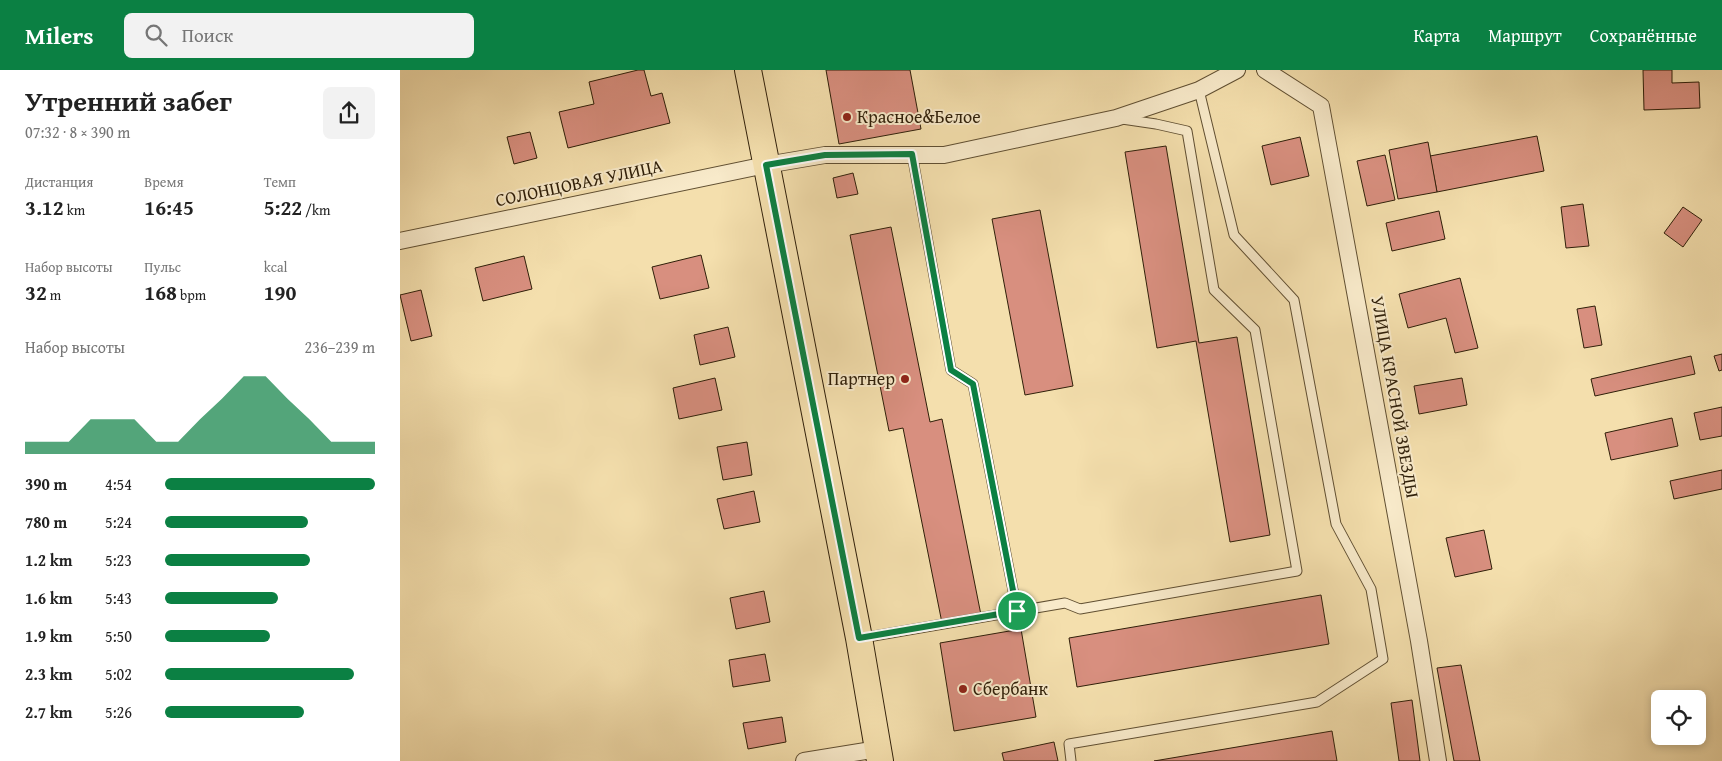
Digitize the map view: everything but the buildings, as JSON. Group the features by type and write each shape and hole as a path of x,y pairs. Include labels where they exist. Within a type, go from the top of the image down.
{"main road":[{"path":"748,70 881,756"}],"street":[{"name":"СОЛОНЦОВАЯ УЛИЦА","path":"400,241 766,165 825,155 944,155 1116,118 1199,90 1237,70"},
{"name":"УЛИЦА КРАСНОЙ ЗВЕЗДЫ","path":"1265,70 1321,106 1419,641 1438,761"},
{"path":"804,761 881,756"}],"lane":[{"path":"1071,761 1069,744 1317,702 1383,659 1371,589 1336,524 1294,300 1234,236 1199,90"},
{"path":"859,638 1065,603 1080,609 1297,571 1255,330 1214,290 1187,130 1116,118"},
{"path":"912,154 951,370 973,384 1017,611"}],"place":[{"name":"Красное&Белое","path":"847,117"},
{"name":"Партнер","path":"905,379"},
{"name":"Сбербанк","path":"963,689"}],"route":[{"path":"912,154 951,370 973,384 1017,611 859,638 766,165 825,155 912,154"}]}
